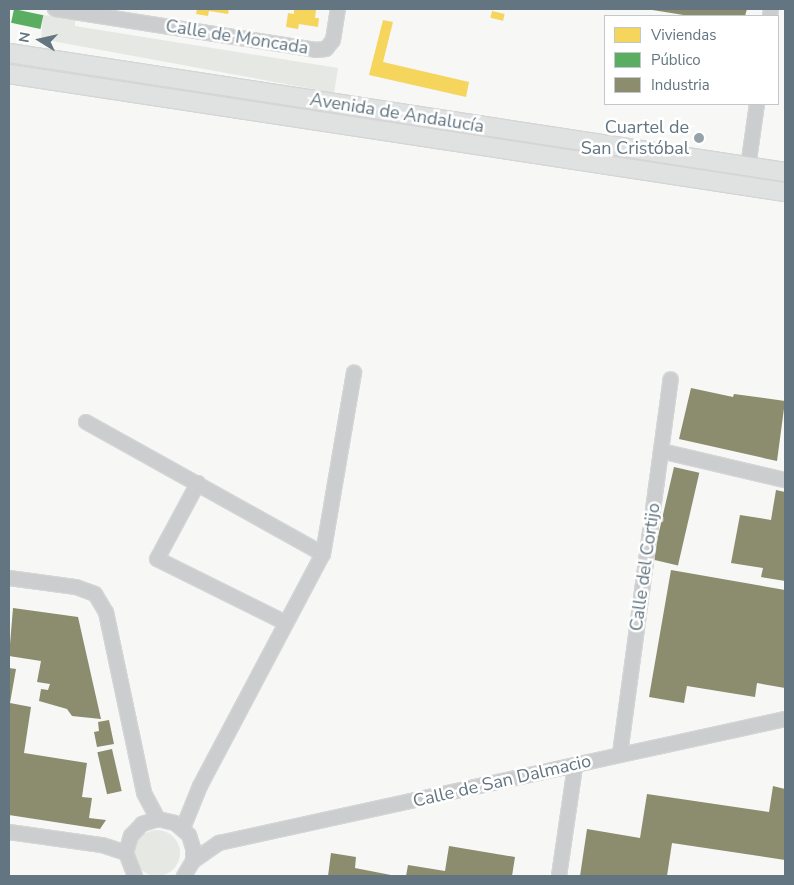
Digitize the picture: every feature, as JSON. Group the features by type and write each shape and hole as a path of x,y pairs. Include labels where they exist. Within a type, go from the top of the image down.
{"main road":[{"name":"Avenida de Andalucía","path":"9,53 781,170"},
{"name":"Avenida de Andalucía","path":"9,74 646,173 785,192"}],"street":[{"name":"Calle de Moncada","path":"55,9 76,10 316,50 326,49 333,40 338,9"},
{"path":"748,166 757,105"},
{"name":"Avenida de Andalucía","path":"646,173 674,183 785,201"},
{"path":"184,876 193,861 193,848 186,832 200,786 323,554 354,373"},
{"name":"Calle del Cortijo","path":"620,754 671,379"},
{"path":"86,422 323,554"},
{"path":"661,451 785,480"},
{"path":"198,483 157,559 286,622"},
{"path":"9,578 76,588 95,594 106,612 144,793 142,824"},
{"name":"Calle de San Dalmacio","path":"193,861 219,843 785,719"},
{"path":"559,876 575,766"},
{"path":"135,876 126,853 131,836 142,824 158,820 144,793"},
{"name":"Calle de San Dalmacio","path":"158,820 219,843"},
{"path":"9,832 102,846 126,853"},
{"path":"102,846 131,836"}],"shaded area":[{"path":"43,15 75,19 75,26 338,68 334,93 41,39"},
{"path":"152,830 162,830 174,836 179,844 179,862 174,870 166,875 152,876 144,873 137,866 134,858 134,848 137,840 144,833"}],"building: Viviendas":[{"path":"197,9 229,9 228,14 209,11 208,16 196,14"},
{"path":"294,9 321,9 316,10 315,18 319,18 318,27 299,24 298,29 286,27 288,13 294,14"},
{"path":"492,11 505,14 503,21 490,18"},
{"path":"383,20 393,22 383,62 469,82 466,97 369,75"}],"building: Público":[{"path":"14,9 43,15 40,29 11,23"}],"building: Industria":[{"path":"646,9 747,9 745,15 684,15"},
{"path":"691,388 733,397 734,394 785,401 777,461 679,439"},
{"path":"674,467 699,473 678,565 653,560"},
{"path":"776,490 785,492 785,581 761,577 763,568 731,563 740,515 771,520"},
{"path":"671,570 785,590 785,688 757,683 755,697 687,686 684,703 649,697"},
{"path":"13,608 78,617 101,719 72,716 67,709 39,701 41,689 48,690 50,684 37,682 41,661 9,656"},
{"path":"9,668 16,669 10,703 31,707 24,753 87,763 82,797 92,798 89,818 106,820 100,829 9,815"},
{"path":"109,720 114,744 97,747 94,732 99,731 98,722"},
{"path":"112,749 122,791 107,794 97,752"},
{"path":"773,786 785,789 785,860 672,843 667,876 580,876 587,829 640,838 647,794 769,812"},
{"path":"449,846 515,857 512,876 406,876 408,865 445,871"},
{"path":"331,853 356,857 355,868 396,876 328,876"}],"place":[{"name":"Cuartel de San Cristóbal","path":"699,138"}]}
